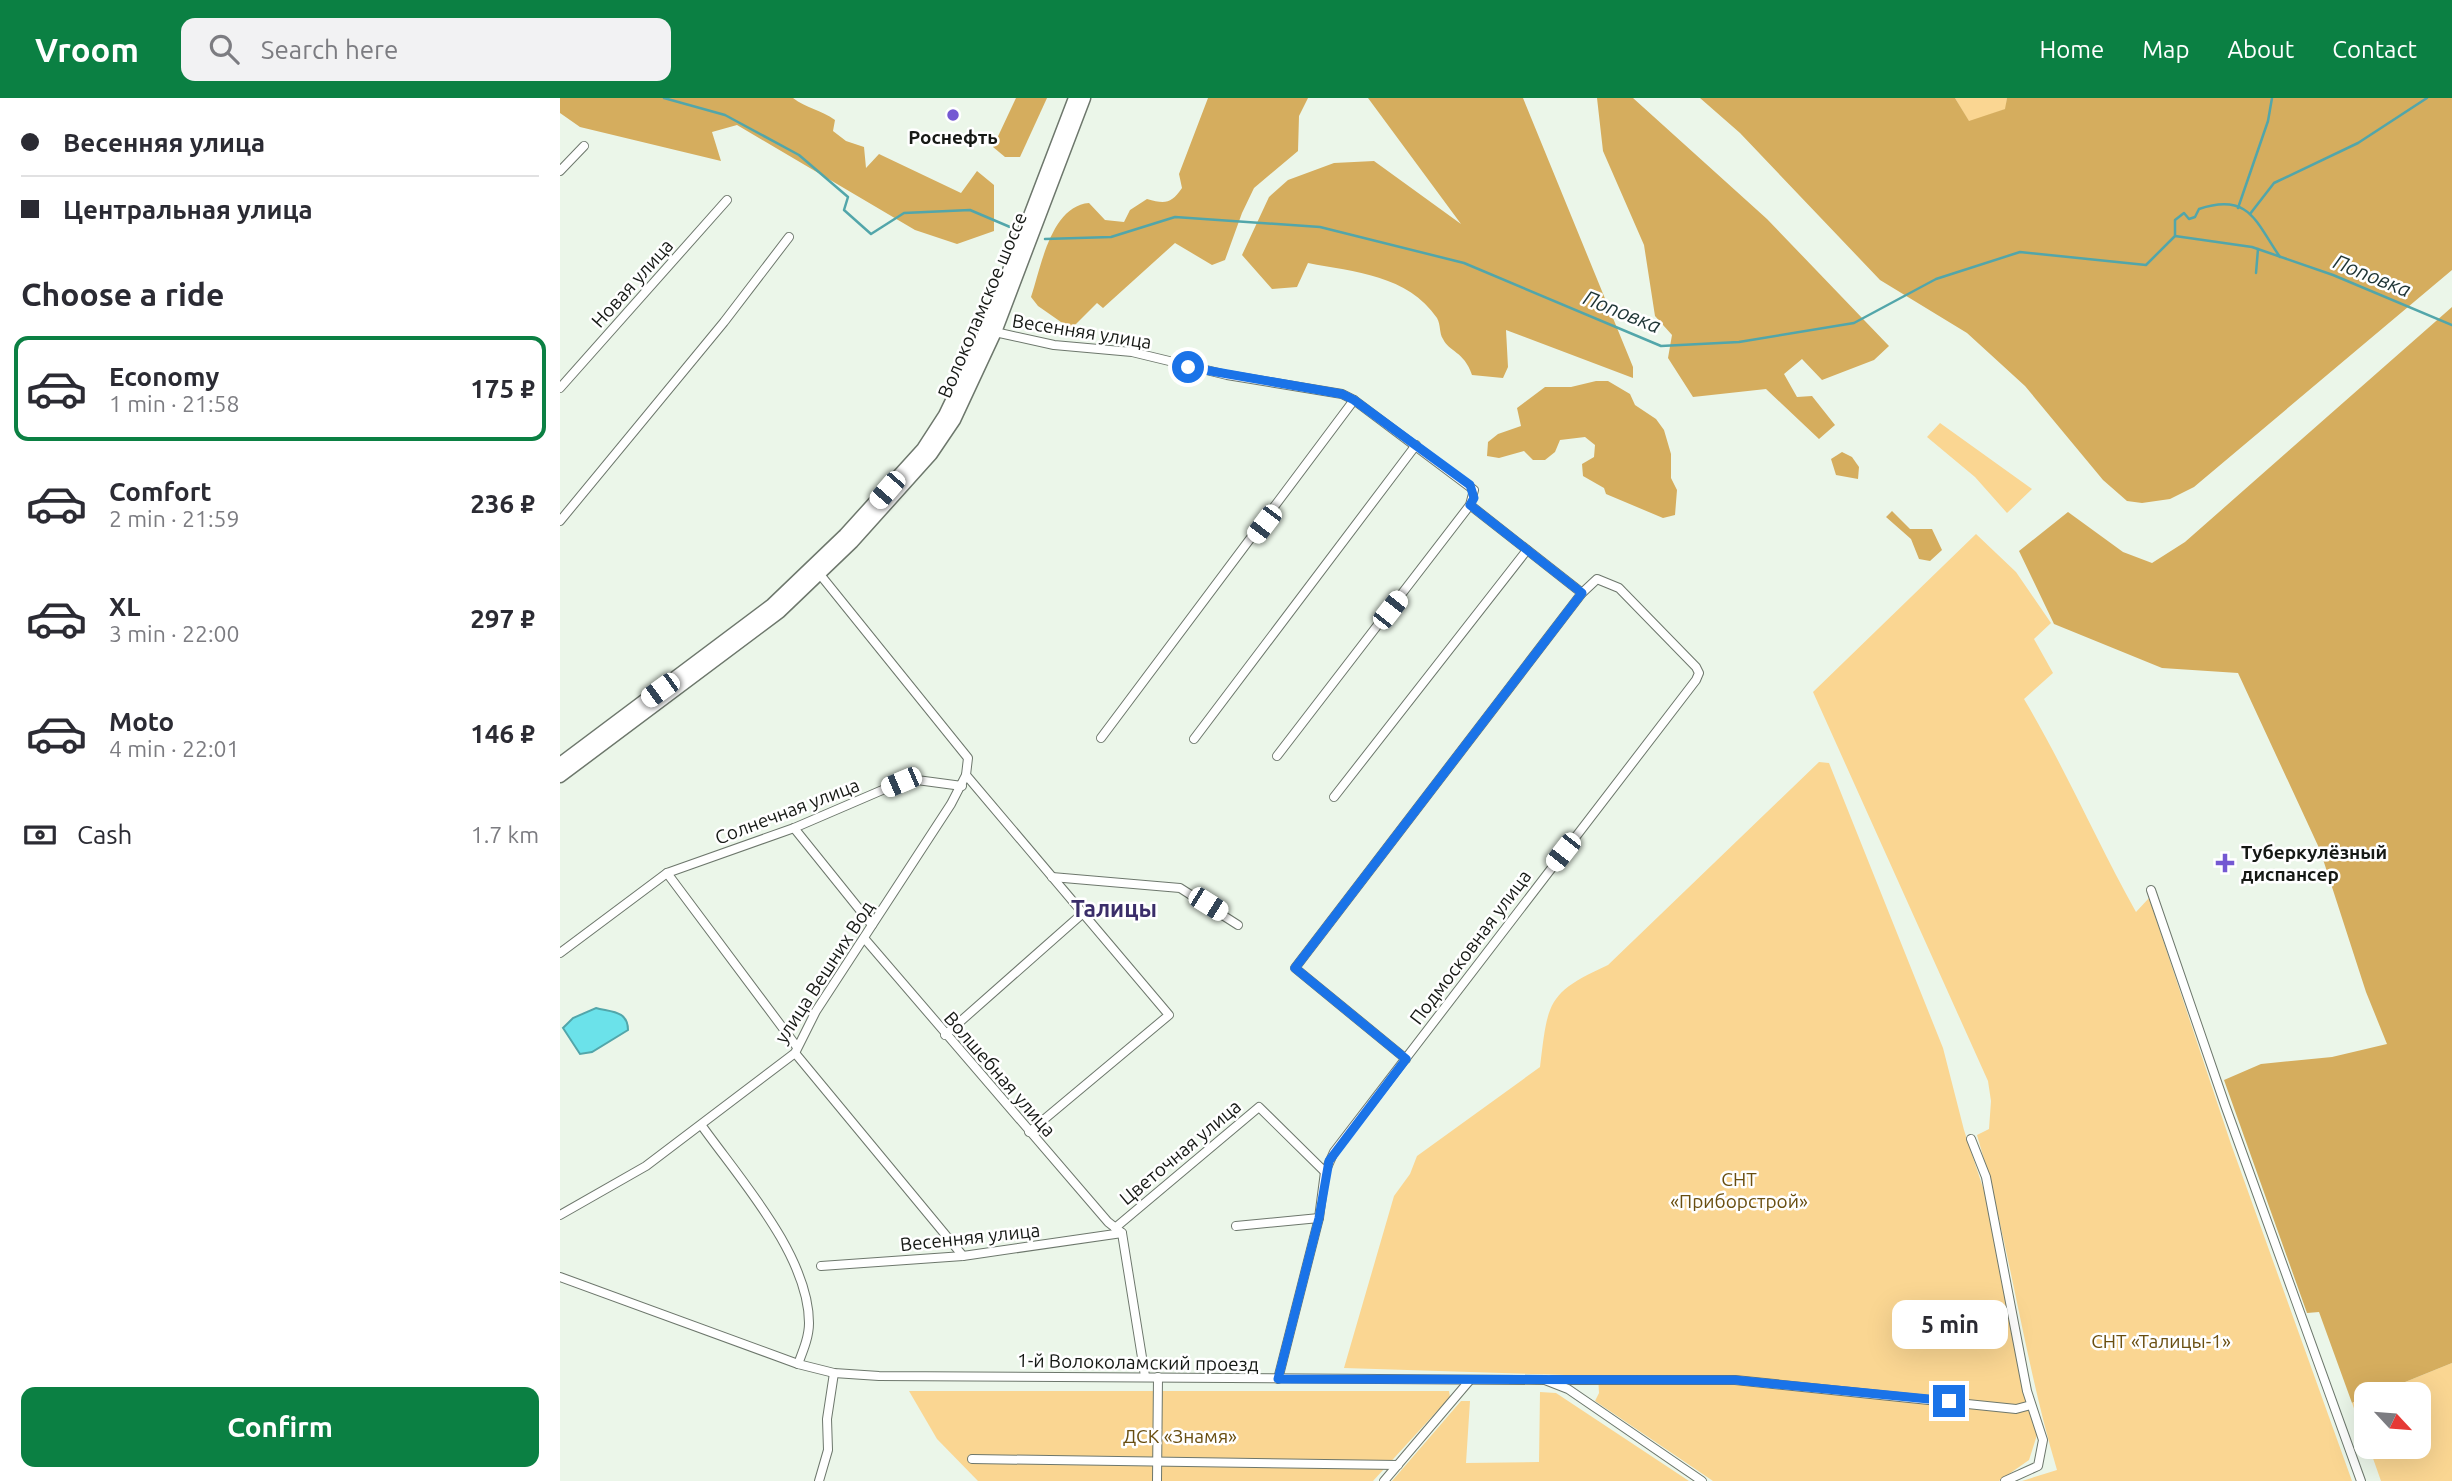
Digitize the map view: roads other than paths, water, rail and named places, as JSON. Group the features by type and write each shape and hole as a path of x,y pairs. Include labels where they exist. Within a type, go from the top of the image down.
{"main road":[{"name":"Волоколамское шоссе","path":"560,764 817,571 923,449 945,415 998,303 1075,98"},
{"name":"Волоколамское шоссе","path":"560,776 751,634 883,509 943,436 995,332 1084,98"}],"street":[{"path":"560,171 584,146"},
{"name":"Новая улица","path":"560,388 727,200"},
{"path":"560,521 649,415 789,237"},
{"name":"Весенняя улица","path":"995,332 1054,345 1132,352 1227,375 1320,388 1354,400 1470,485 1474,498 1470,505"},
{"path":"1101,738 1354,400"},
{"path":"1194,739 1416,445"},
{"path":"1277,756 1470,505 1582,593 1295,968 1406,1059"},
{"path":"1334,797 1527,550"},
{"name":"улица Вешних Вод","path":"560,1215 646,1166 702,1126 796,1050 872,925 962,786 968,758 817,571"},
{"name":"Подмосковная улица","path":"1325,1172 1334,1152 1699,673 1619,588 1597,579 1582,593"},
{"path":"966,775 1169,1015 1029,1132"},
{"name":"Солнечная улица","path":"560,953 667,873 794,828 901,782 917,780 962,786"},
{"path":"794,828 872,925"},
{"path":"667,873 796,1050 963,1256"},
{"path":"1052,877 1180,888 1238,925"},
{"path":"2151,890 2225,1105 2361,1481"},
{"path":"945,1035 1082,914"},
{"name":"Волшебная улица","path":"864,938 1029,1132 1119,1231"},
{"name":"Цветочная улица","path":"1119,1231 1259,1107 1325,1172"},
{"path":"702,1126 780,1239 803,1288 809,1322 798,1364"},
{"path":"1971,1139 1986,1177 2031,1405 2043,1440 2038,1466 2005,1481"},
{"path":"1278,1379 1319,1218 1325,1172"},
{"path":"1236,1226 1319,1218"},
{"name":"Весенняя улица","path":"821,1266 963,1256 1119,1231"},
{"path":"1119,1231 1145,1377"},
{"name":"1-й Волоколамский проезд","path":"560,1277 798,1364 834,1373 879,1376 1545,1380 1567,1389 1702,1481"},
{"path":"819,1481 828,1450 827,1419 834,1373"},
{"path":"1157,1481 1158,1377"},
{"path":"1384,1481 1470,1380"},
{"path":"1545,1380 1735,1380 2016,1409 2031,1405"},
{"path":"972,1459 1398,1465"}],"water":[{"path":"596,1008 622,1015 628,1030 592,1052 580,1054 563,1028 573,1018"}],"waterway":[{"name":"Поповка","path":"664,98 725,115 799,155 848,197 844,210 871,234 904,213 970,210 1010,227"},
{"path":"2238,208 2268,121 2272,98"},
{"path":"2250,214 2274,183 2358,143 2427,98"},
{"name":"Поповка","path":"2175,235 2175,220 2184,213 2189,219 2195,217 2199,209 2230,205 2250,214 2280,257"},
{"name":"Поповка","path":"1045,239 1111,237 1175,217 1320,227 1464,263 1661,346 1739,342 1854,323 1936,279 2020,252 2146,265 2175,236 2252,247 2333,275 2452,325"},
{"path":"2256,273 2258,249"}],"place":[{"name":"Роснефть","path":"953,115"},
{"name":"Туберкулёзный диспансер","path":"2225,863"}],"district":[{"name":"Талицы","path":"1114,909"}],"park label":[{"name":"СНТ «Приборстрой»","path":"1739,1190"},
{"name":"СНТ «Талицы-1»","path":"2161,1341"},
{"name":"ДСК «Знамя»","path":"1180,1436"}]}
